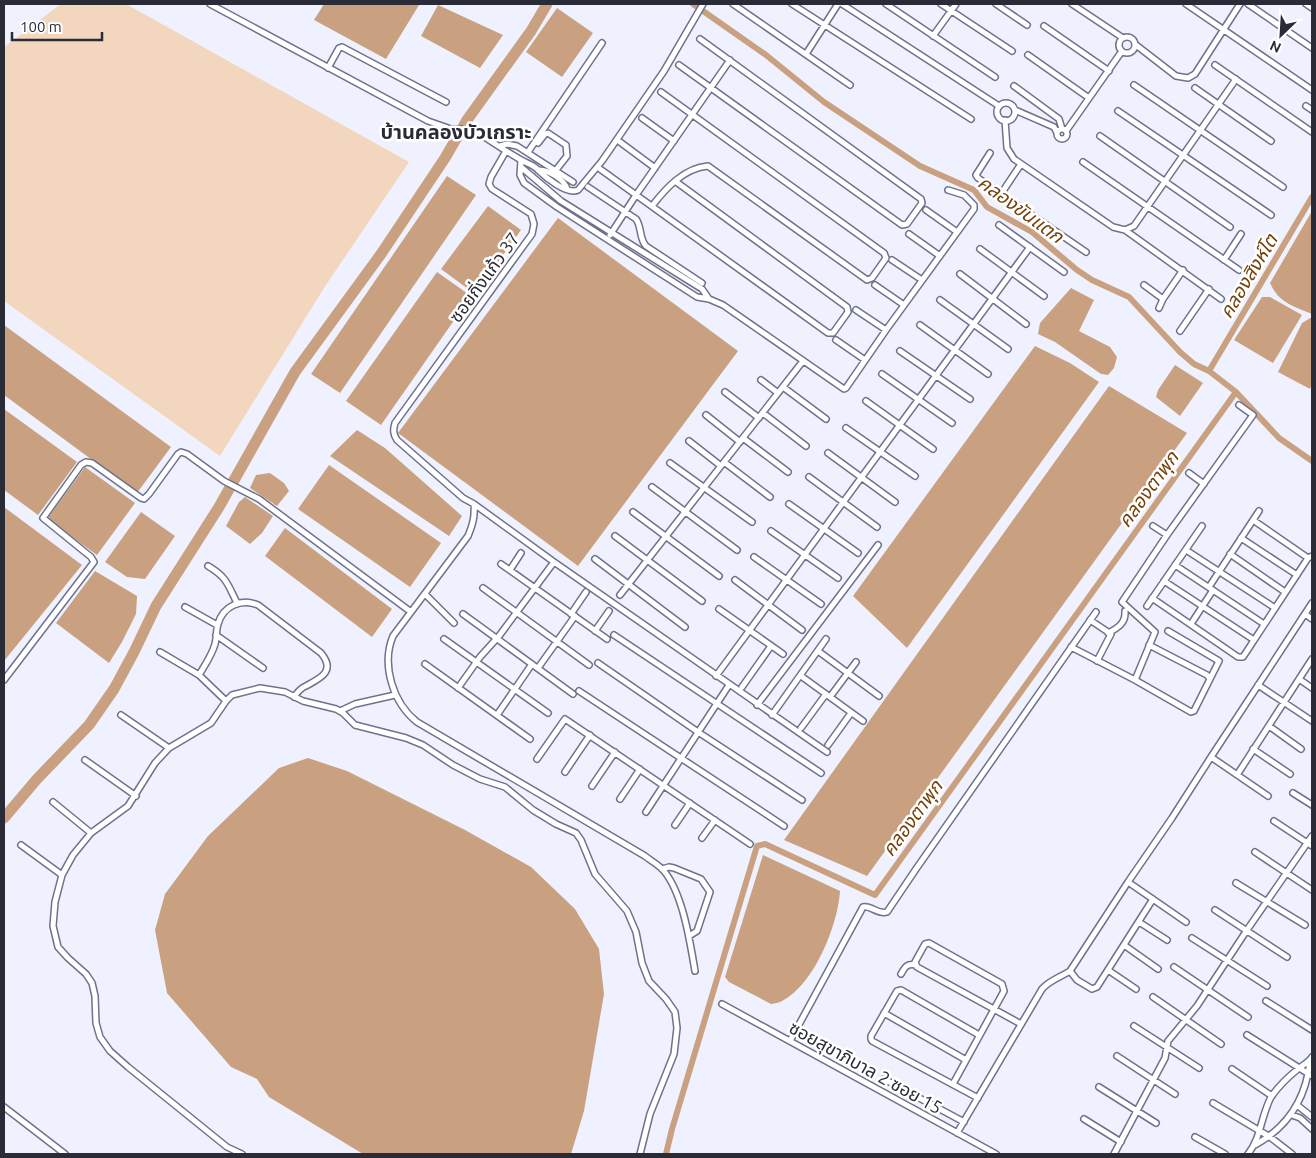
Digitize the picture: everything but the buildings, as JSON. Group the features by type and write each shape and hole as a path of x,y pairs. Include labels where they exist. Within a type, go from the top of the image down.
{"street":[{"path":"210,4 428,121 451,129 472,129 538,170 563,188 573,192 578,190 602,161 664,71 703,4"},
{"path":"733,4 850,85"},
{"path":"792,4 971,118"},
{"path":"806,54 838,4"},
{"path":"842,4 999,106"},
{"path":"886,4 995,77"},
{"path":"941,4 1012,51"},
{"path":"933,36 956,4"},
{"path":"996,4 1026,24"},
{"path":"1072,4 1122,38 1132,38 1136,45 1176,76 1188,78 1197,72 1222,29 1240,4"},
{"path":"1186,4 1312,90"},
{"path":"1248,4 1312,48"},
{"path":"1306,4 1312,8"},
{"path":"1044,26 1109,71"},
{"path":"1122,38 1119,44 1122,51"},
{"path":"679,65 902,225 907,224 922,203 921,199 700,39"},
{"path":"529,153 602,43"},
{"path":"1122,51 1130,53 1136,45"},
{"path":"328,68 338,48 342,46 446,102"},
{"path":"1062,131 1089,98 1122,51"},
{"path":"1028,55 1089,98"},
{"path":"607,239 730,60"},
{"path":"1215,65 1312,132"},
{"path":"1125,230 1134,226 1236,79"},
{"path":"1134,85 1283,186"},
{"path":"1014,86 1059,119 1062,131"},
{"path":"1195,88 1271,141"},
{"path":"652,206 668,186 683,176 705,166 712,168 867,280 872,278 886,258 884,253 661,92"},
{"path":"999,106 1007,103 1012,105 1015,110 1062,131"},
{"path":"999,106 998,115 1005,120 1013,118 1015,110"},
{"path":"1306,106 1312,110"},
{"path":"1118,111 1271,215"},
{"path":"642,118 674,141"},
{"path":"1005,120 1007,148 1011,156 1113,227 1125,230 1221,299"},
{"path":"529,153 545,134 549,133 566,145 567,149 566,159 556,170"},
{"path":"1100,136 1230,227"},
{"path":"620,142 655,168"},
{"path":"500,146 512,144 529,153 566,184 568,189"},
{"name":"ซอยกิ่งแก้ว 37","path":"474,504 463,498 397,440 393,429 395,423 532,234 534,224 531,214 492,189 489,184 491,176 506,151"},
{"path":"990,153 976,175 1086,252"},
{"path":"521,160 520,179 547,200 697,297 709,299 723,305 844,389 975,207 966,197 948,190"},
{"path":"1083,162 1239,270"},
{"path":"1001,194 1021,164"},
{"path":"521,167 562,202 702,289 709,299"},
{"path":"538,170 548,168 556,170 573,182"},
{"path":"600,169 828,333 833,333 848,312 847,307 675,181"},
{"path":"588,188 636,219 639,224 642,242 646,246 702,283"},
{"path":"547,200 552,194"},
{"path":"557,207 562,202"},
{"path":"926,210 957,232"},
{"path":"998,225 1064,272"},
{"path":"908,234 940,256"},
{"path":"1224,260 1241,234"},
{"path":"716,676 1030,248"},
{"path":"980,249 1044,296"},
{"path":"892,260 922,280"},
{"path":"654,270 659,262"},
{"path":"1159,308 1183,270"},
{"path":"960,274 1026,324"},
{"path":"875,284 904,305"},
{"path":"1144,285 1163,299"},
{"path":"1180,331 1209,290"},
{"path":"940,300 1008,349"},
{"path":"856,310 886,330"},
{"path":"920,325 988,374"},
{"path":"836,340 865,360"},
{"path":"900,351 970,399"},
{"path":"620,595 803,361"},
{"path":"882,374 952,423"},
{"path":"761,380 778,393"},
{"path":"783,387 826,419"},
{"path":"725,392 806,446"},
{"path":"866,401 933,449"},
{"path":"1134,680 1155,632 1122,602 1167,535 1253,415 1239,405"},
{"path":"706,415 788,472"},
{"path":"846,428 915,476"},
{"path":"689,441 770,497"},
{"path":"4,680 94,562 91,557 43,518 83,464 92,463 141,498 146,498 178,454 182,452 187,454 230,484 259,500 411,612"},
{"path":"828,453 895,502"},
{"path":"670,463 752,522"},
{"path":"1189,473 1204,484"},
{"path":"809,477 877,527"},
{"path":"652,488 737,550"},
{"path":"474,504 757,705 827,752"},
{"path":"474,504 474,519 468,536 393,636 388,649 395,695 403,709 417,722 645,856 662,869 676,891 689,936 695,971"},
{"path":"789,504 858,553"},
{"path":"1191,624 1203,606 1219,571 1259,510"},
{"path":"633,512 718,576"},
{"path":"1152,598 1238,657 1243,657 1310,557 1253,520"},
{"path":"1152,526 1167,535"},
{"path":"1147,606 1202,526"},
{"path":"770,531 838,578"},
{"path":"615,536 702,601"},
{"path":"1241,538 1297,575"},
{"path":"757,705 878,545"},
{"path":"1186,550 1275,608"},
{"path":"510,570 521,553"},
{"path":"1230,554 1286,592"},
{"path":"754,557 821,604"},
{"path":"595,560 685,627"},
{"path":"458,688 554,562"},
{"path":"501,564 607,639"},
{"path":"1175,565 1264,624"},
{"path":"208,566 225,578 237,603"},
{"path":"735,580 802,630"},
{"path":"1164,581 1254,640"},
{"path":"483,588 589,664"},
{"path":"538,668 586,592"},
{"path":"425,594 454,623"},
{"path":"199,675 215,643 217,625 224,612 237,603 246,602 258,605 326,658 328,664 324,674 300,690 294,697"},
{"path":"957,1133 1042,989 1048,983 1063,976 1070,970 1312,603"},
{"path":"185,607 217,625"},
{"path":"719,609 783,654"},
{"path":"595,631 609,611"},
{"path":"1108,633 1120,626 1126,616 1125,611"},
{"path":"790,1041 863,907 867,906 882,913 887,912 1096,612"},
{"path":"463,614 538,668 784,826"},
{"path":"1305,614 1312,619"},
{"path":"1090,620 1111,634 1097,661"},
{"path":"1071,647 1191,712 1194,711 1219,661 1168,631"},
{"path":"216,635 264,668"},
{"path":"614,635 821,773"},
{"path":"444,639 548,713"},
{"path":"772,715 826,640"},
{"path":"742,687 771,646"},
{"path":"1149,646 1207,675 1210,679"},
{"path":"818,651 879,696"},
{"path":"160,652 199,675 226,701"},
{"path":"1237,775 1312,659"},
{"path":"801,728 856,662"},
{"path":"598,663 698,732 802,800"},
{"path":"425,664 530,739"},
{"path":"497,715 532,664"},
{"path":"800,676 862,721"},
{"path":"1299,679 1312,688"},
{"path":"646,812 729,685"},
{"path":"1258,685 1312,721"},
{"path":"242,1154 227,1147 128,1067 110,1050 100,1037 96,1023 95,996 92,983 86,974 58,947 53,926 55,902 62,875 73,855 91,834 128,806 155,763 169,748 211,723 232,695 260,688 285,692 303,701 340,711 356,725 423,745 462,770 505,787 533,810 576,833 581,840 595,874 627,911 636,932 642,963 649,981 675,1012 677,1028 674,1054 650,1114 640,1154"},
{"path":"340,711 355,704 395,695"},
{"path":"828,745 851,713"},
{"path":"120,715 169,748"},
{"path":"537,759 564,719 750,844"},
{"path":"1269,726 1301,748"},
{"path":"565,772 590,735"},
{"path":"1253,750 1290,774"},
{"path":"592,786 615,752"},
{"path":"1211,757 1268,796"},
{"path":"85,760 136,796"},
{"path":"620,800 640,769"},
{"path":"1293,793 1312,806"},
{"path":"53,802 91,834"},
{"path":"675,825 690,803"},
{"path":"702,838 715,820"},
{"path":"1274,822 1310,845"},
{"path":"1114,1154 1165,1058 1168,1041 1208,990 1287,873 1310,845 1312,836"},
{"path":"21,845 62,875"},
{"path":"1255,852 1312,890"},
{"path":"662,869 674,868 701,879 710,892 697,931 689,936"},
{"path":"1128,882 1186,922"},
{"path":"1236,883 1305,925"},
{"path":"1070,970 1077,980 1095,989 1153,899"},
{"path":"1215,910 1286,957"},
{"path":"1139,922 1167,940"},
{"path":"1192,938 1267,986"},
{"path":"916,965 915,962 925,944 929,943 1002,984 1004,987 1004,991 953,1084"},
{"path":"1124,945 1158,969"},
{"path":"901,974 906,965 916,965 1021,1024"},
{"path":"1174,967 1248,1017"},
{"path":"1108,970 1136,989"},
{"path":"978,1098 872,1041 871,1036 897,991 901,990 979,1035"},
{"path":"1153,997 1221,1044"},
{"path":"1266,1001 1312,1030"},
{"name":"ซอยสุขาภิบาล 2 ซอย 15","path":"722,1004 996,1154"},
{"path":"884,1013 966,1060"},
{"path":"1134,1026 1199,1068"},
{"path":"1247,1035 1310,1075"},
{"path":"1117,1056 1175,1094"},
{"path":"1255,1145 1258,1131 1272,1096 1282,1083 1311,1059"},
{"path":"1248,1154 1255,1145 1270,1137 1292,1115 1305,1090 1310,1075 1311,1059"},
{"path":"1232,1069 1272,1096"},
{"path":"884,1079 964,1122"},
{"path":"1099,1087 1156,1123"},
{"path":"1213,1103 1270,1137 1292,1154"},
{"path":"1297,1106 1312,1117"},
{"path":"4,1107 65,1154"},
{"path":"1292,1115 1300,1118 1312,1128"},
{"path":"1084,1119 1121,1142"},
{"path":"1195,1136 1225,1154"}],"shaded area":[{"path":"61,4 126,4 409,162 324,288 220,456 4,301 4,47"},
{"path":"324,4 419,5 386,59 314,20"},
{"path":"438,5 503,35 480,68 421,36"},
{"path":"557,8 593,33 562,77 526,52"},
{"path":"447,176 476,195 340,393 311,374"},
{"path":"488,206 521,230 475,294 441,269"},
{"path":"1312,211 1312,314 1282,299 1270,283"},
{"path":"558,218 738,351 578,566 398,433"},
{"path":"437,272 471,296 381,425 346,401"},
{"path":"1071,288 1094,300 1079,331 1110,347 1117,357 1114,368 1108,375 1101,374 1055,342 1038,334 1040,323"},
{"path":"1262,297 1270,297 1302,315 1273,363 1234,340"},
{"path":"1312,317 1312,384 1310,389 1278,372 1302,323"},
{"path":"4,325 171,447 137,493 4,395"},
{"path":"1035,346 1070,363 1099,382 907,648 853,596"},
{"path":"1175,365 1203,383 1180,416 1156,397 1158,390"},
{"path":"1109,386 1187,433 867,876 784,840"},
{"path":"4,409 77,462 38,515 4,490"},
{"path":"357,430 385,448 462,516 449,536 330,456"},
{"path":"329,465 441,543 410,587 298,509"},
{"path":"85,467 135,503 97,555 47,519"},
{"path":"270,473 284,483 289,491 277,506 250,488 256,475"},
{"path":"245,497 273,516 262,533 250,544 226,526 239,502"},
{"path":"4,507 82,565 4,661"},
{"path":"141,512 175,536 145,579 127,577 105,562"},
{"path":"285,528 392,609 372,637 265,556"},
{"path":"95,571 137,596 136,614 109,663 56,623"},
{"path":"308,758 347,771 465,830 531,867 575,909 599,949 604,994 584,1111 571,1154 363,1154 269,1097 257,1079 231,1067 167,993 155,930 165,894 208,836 279,768"},
{"path":"763,855 840,891 835,920 814,968 794,993 781,1002 771,1004 729,982 725,977"}],"waterway":[{"path":"4,818 37,779 89,725 114,689 156,606 219,507 295,372 381,254 445,158 467,120 531,31 547,4"},
{"name":"คลองขันแตก","path":"693,4 766,55 824,102 920,166 974,190 987,207 1032,232 1077,270 1092,280 1129,297 1180,352 1194,364 1209,371 1236,392 1279,438 1312,461"},
{"name":"คลองสิงห์โต","path":"1209,371 1312,197"},
{"name":"คลองตาพุก","path":"666,1154 757,846 765,844 875,895 1236,392"}],"district":[{"name":"บ้านคลองบัวเกราะ","path":"456,131"}]}
